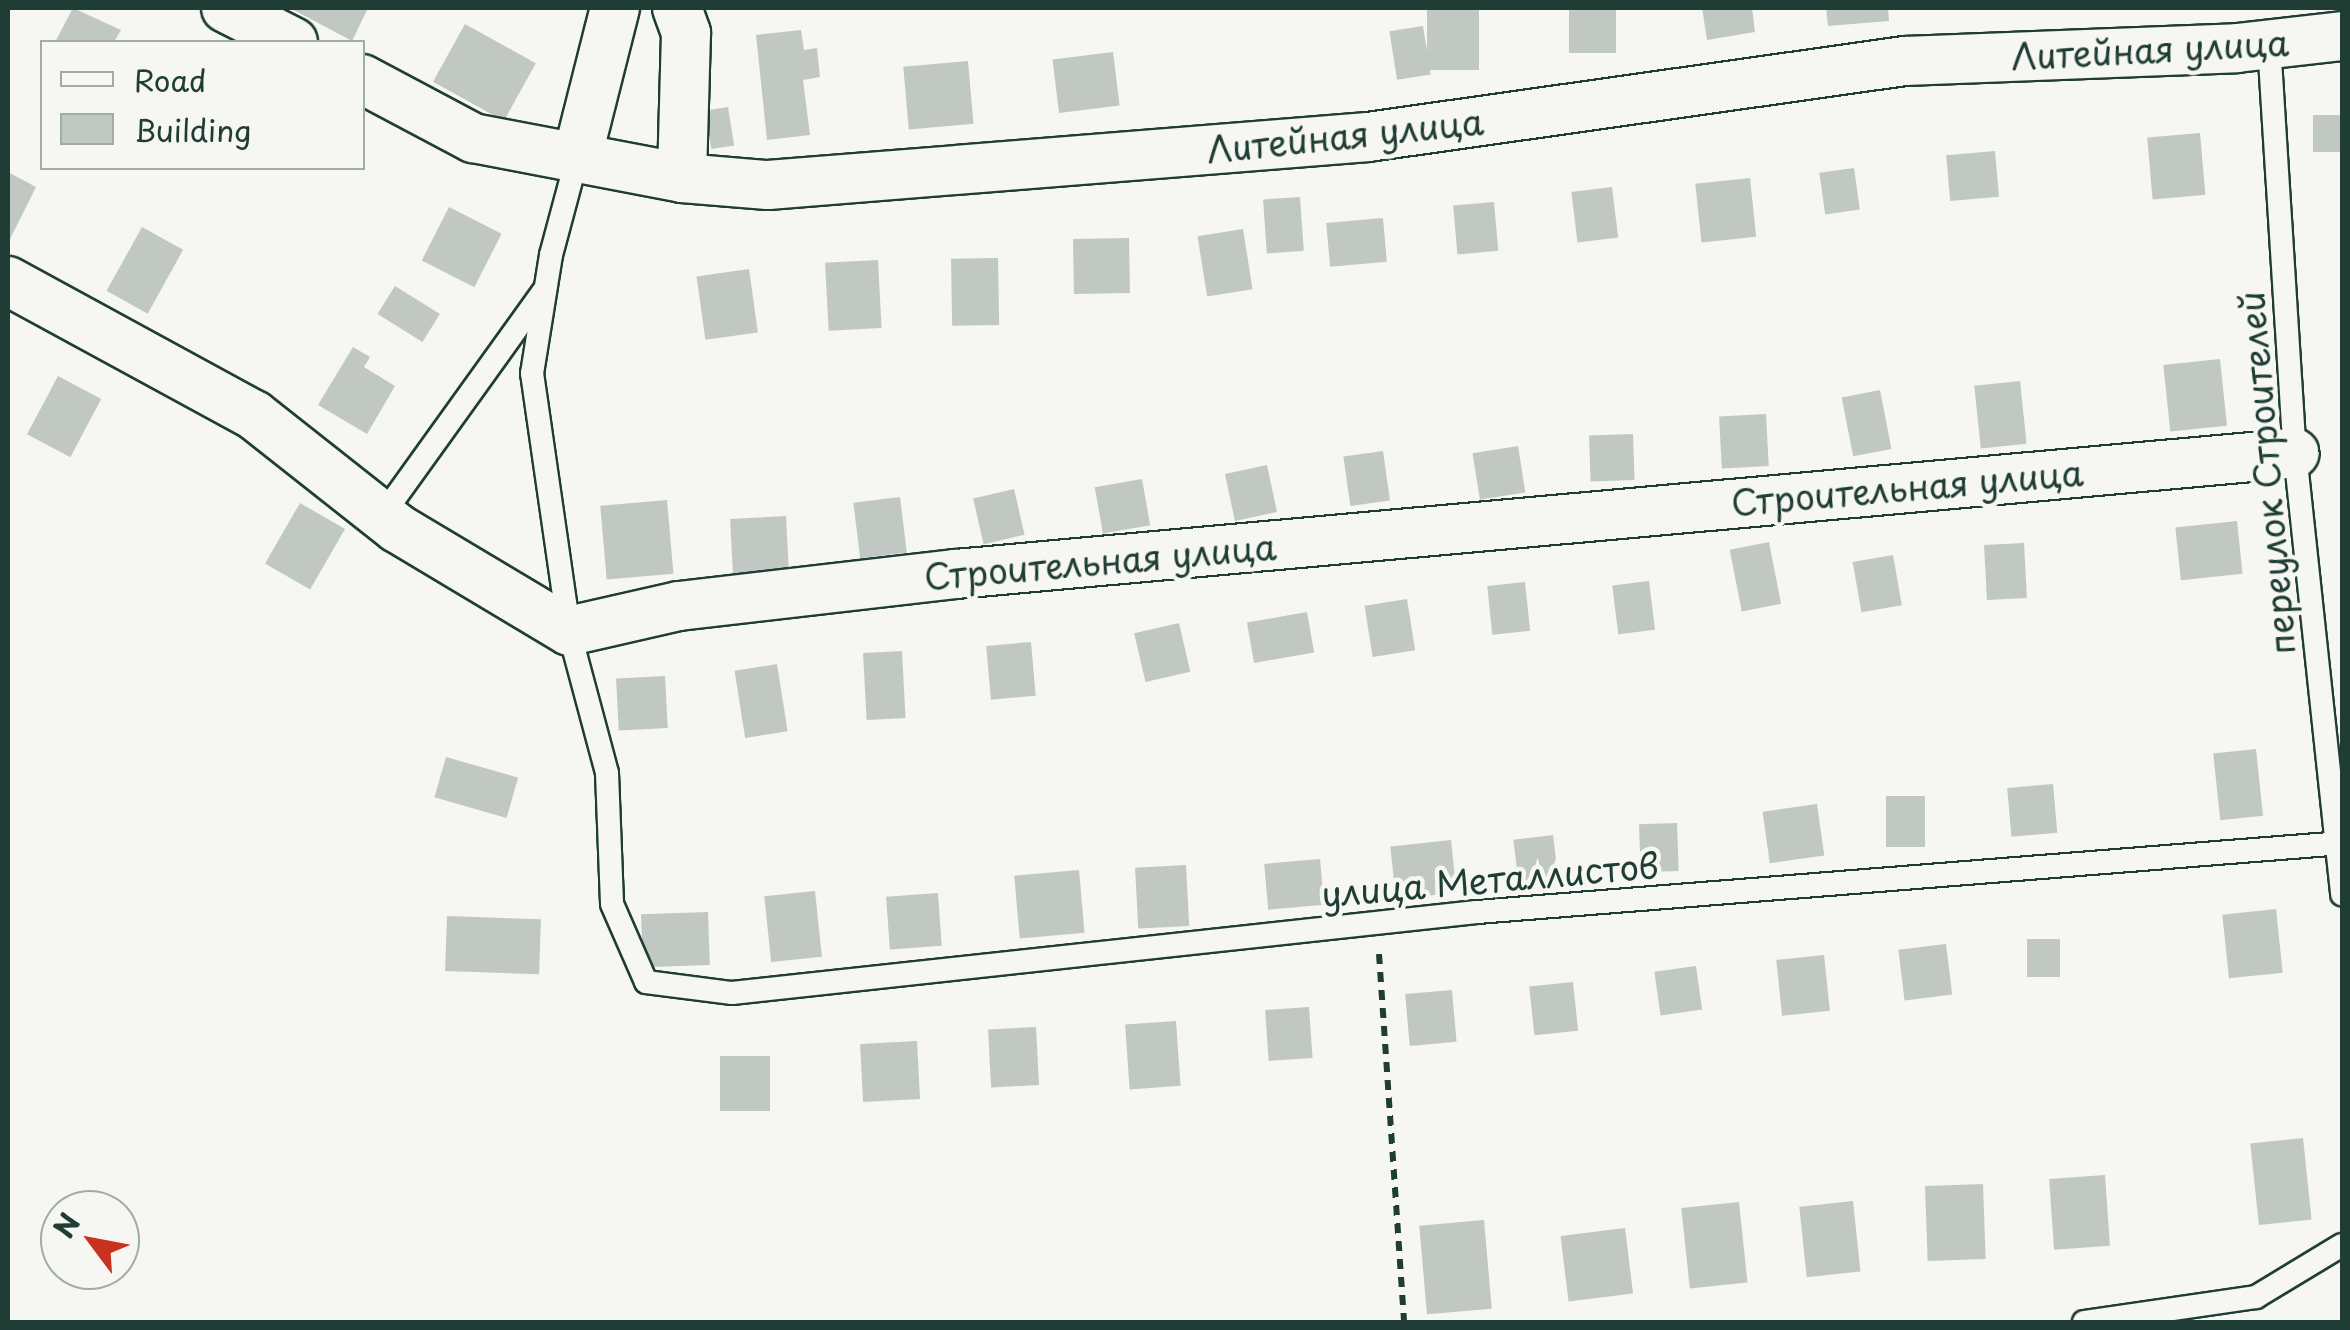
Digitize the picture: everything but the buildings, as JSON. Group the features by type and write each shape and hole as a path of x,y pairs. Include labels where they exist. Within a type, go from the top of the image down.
{"street":[{"path":"226,8 288,40"},
{"path":"577,158 615,8"},
{"path":"677,8 686,33 682,178"},
{"name":"Литейная улица","path":"365,82 473,138 682,178 768,185 1368,136 1905,61 2269,44 2342,36"},
{"path":"8,282 254,416 382,516 569,631"},
{"name":"Строительная улица","path":"569,631 679,606 956,574 2294,453"}],"lane":[{"name":"переулок Строителей","path":"2269,44 2294,453 2342,895"},
{"path":"569,631 532,373 545,290 577,158"},
{"path":"382,516 545,290"},
{"name":"улица Металлистов","path":"569,631 607,774 612,904 646,982 732,993 1377,922 2339,843"},
{"path":"2084,1322 2256,1297 2321,1263 2342,1246"}],"path":[{"path":"1377,922 1404,1322"}]}
